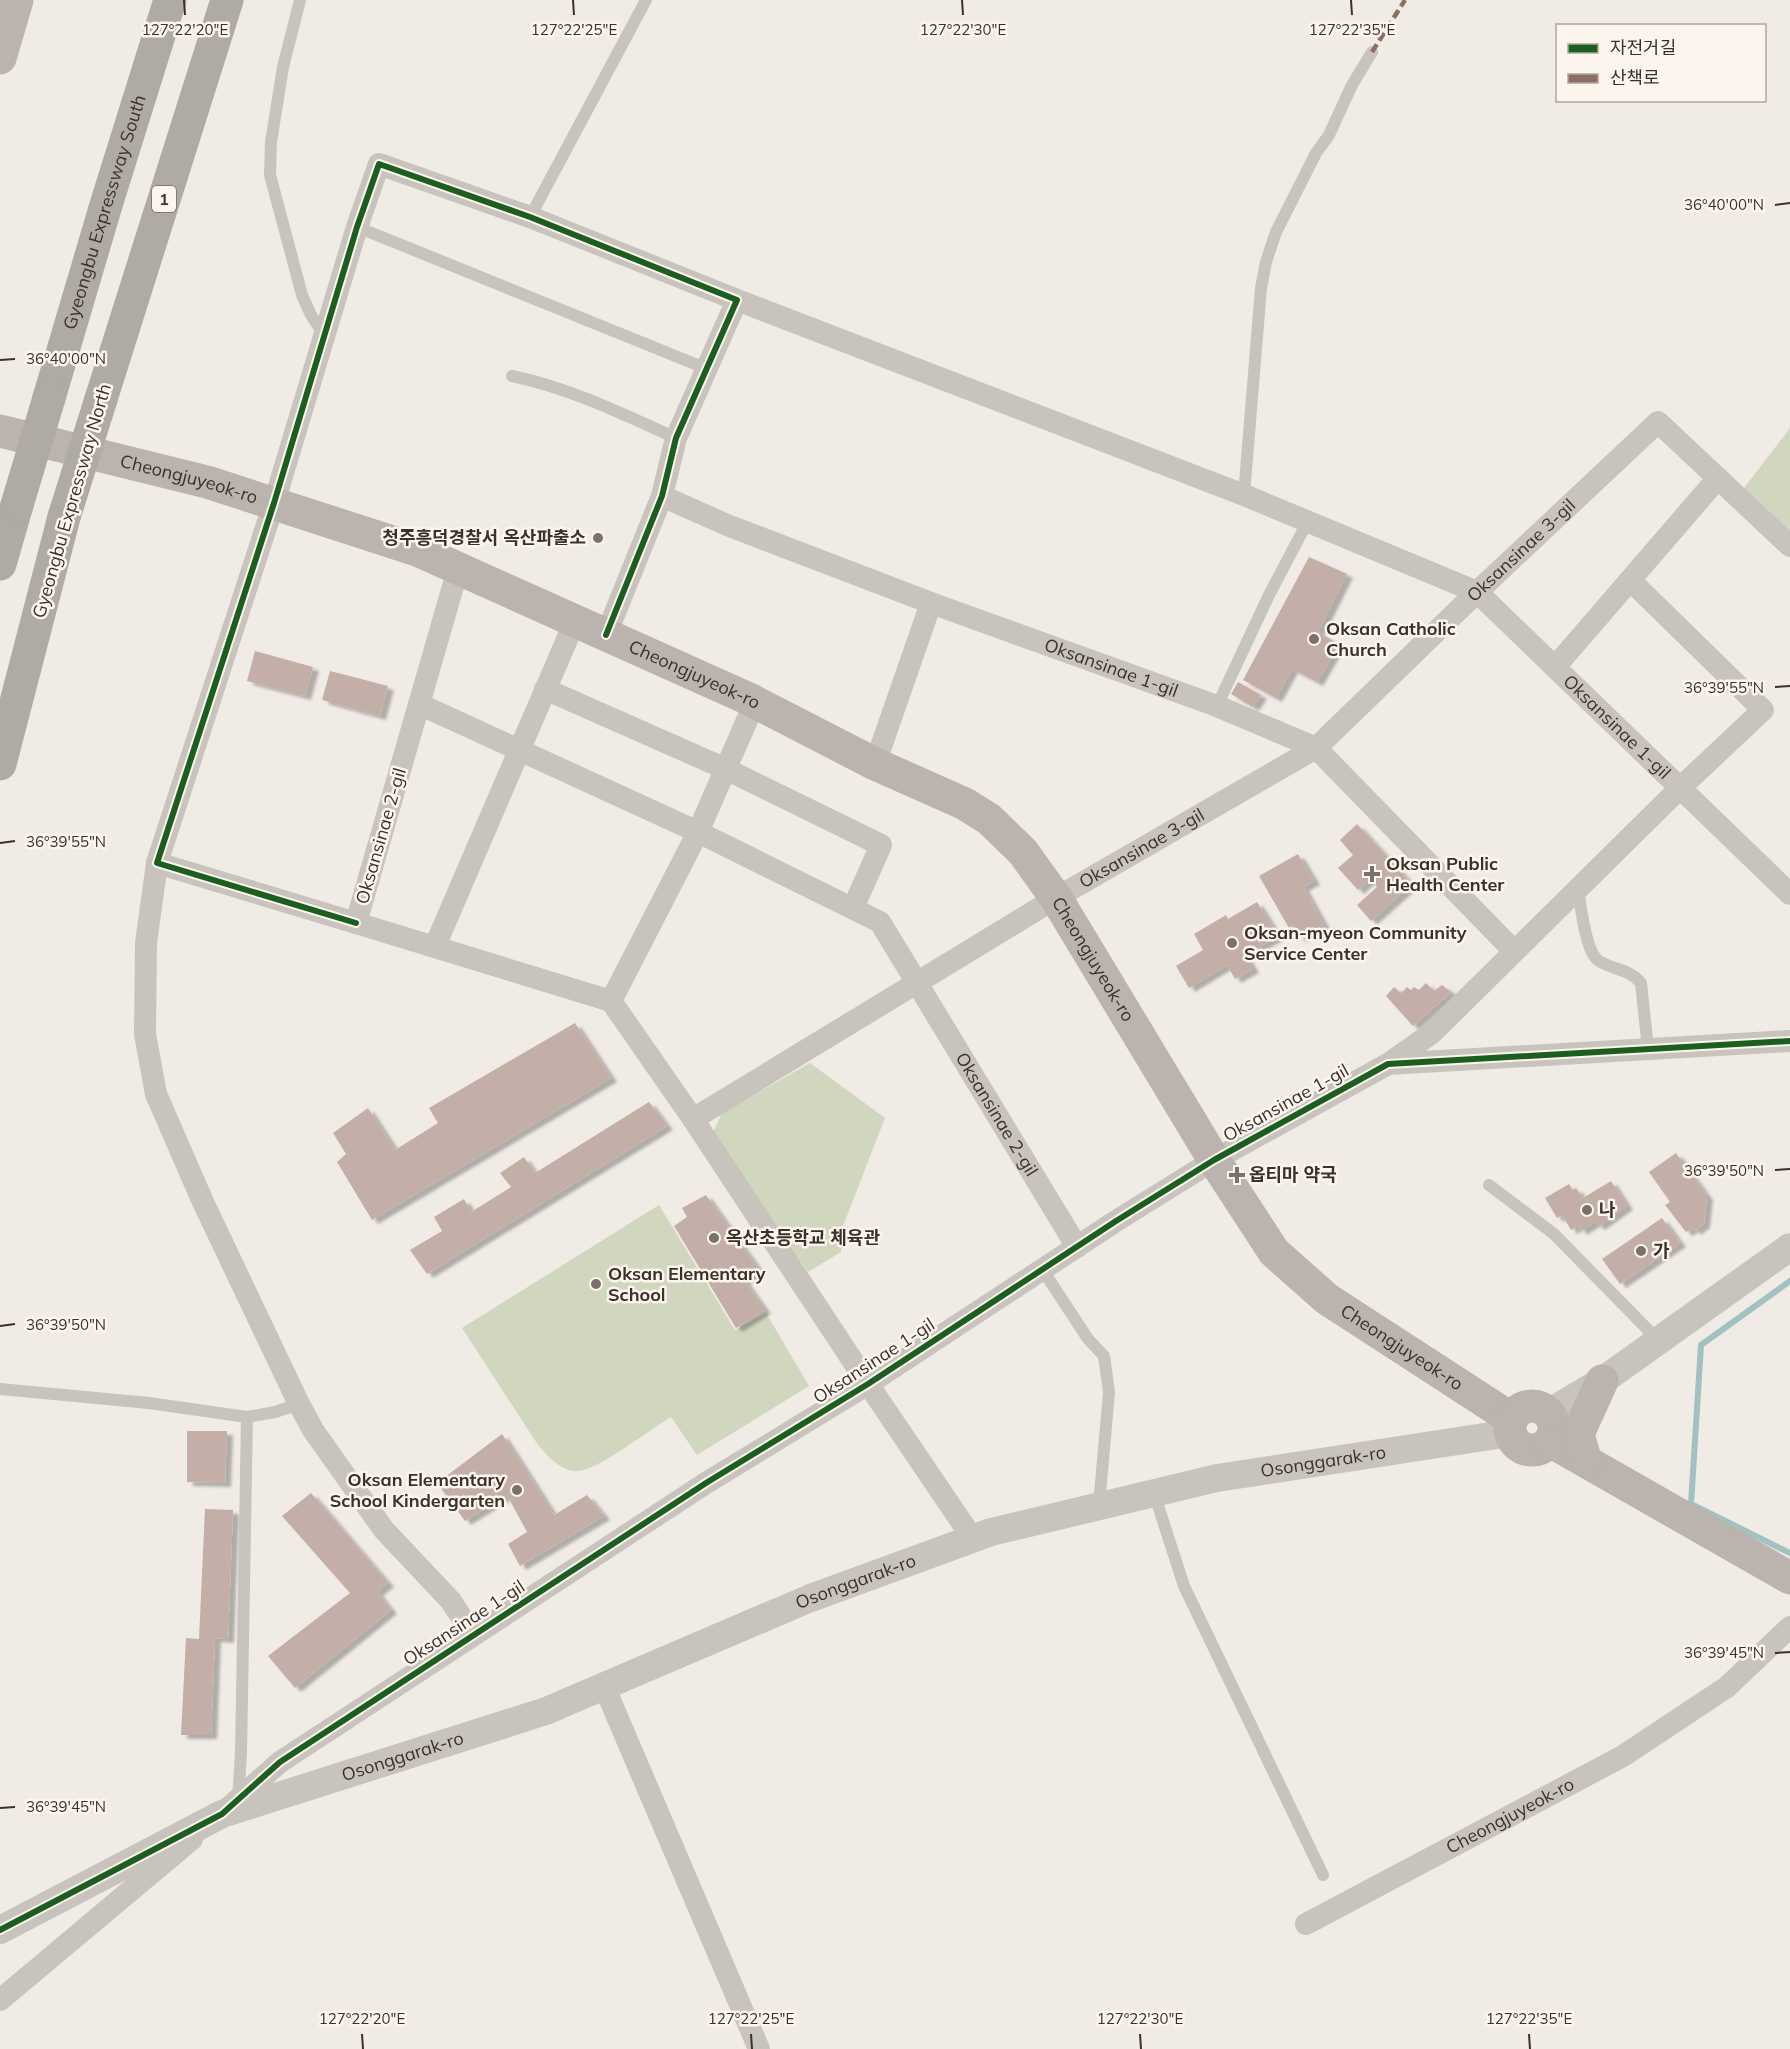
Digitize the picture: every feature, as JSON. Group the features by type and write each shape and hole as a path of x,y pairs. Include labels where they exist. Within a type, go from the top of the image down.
{"highway":[{"name":"Gyeongbu Expressway South","path":"0,564 106,205 170,0"},
{"name":"Gyeongbu Expressway North","path":"0,764 64,517 226,0"}],"main road":[{"path":"0,58 17,0"},
{"name":"Cheongjuyeok-ro","path":"0,431 207,482 417,550 755,702 875,764 965,804 990,819 1023,852 1056,898 1214,1160 1274,1252 1327,1299 1511,1426"},
{"path":"1586,1459 1578,1434 1602,1381"},
{"path":"1511,1426 1516,1413 1528,1406 1536,1406 1549,1427 1586,1459 1790,1578"}],"street":[{"path":"473,1635 451,1601 384,1530 313,1430 203,1202 156,1094 145,1034 146,943 157,863 274,503 357,227 380,164 530,217 737,300 1244,495 1477,592"},
{"path":"606,635 662,496 676,438 737,300"},
{"name":"Oksansinae 3-gil","path":"1056,898 1316,748 1477,592 1658,422 1790,546"},
{"name":"Oksansinae 1-gil","path":"1555,667 1718,478"},
{"name":"Oksansinae 1-gil","path":"662,496 727,525 931,603 1217,706 1316,748 1514,951"},
{"name":"Oksansinae 2-gil","path":"458,569 356,923 610,1001"},
{"name":"Oksansinae 1-gil","path":"0,1930 230,1807 280,1762 706,1483 868,1384 1042,1269 1214,1160 1388,1064 1432,1033 1680,788 1763,710 1630,580"},
{"name":"Oksansinae 1-gil","path":"1477,592 1790,894"},
{"path":"875,764 931,603"},
{"path":"435,946 574,621"},
{"path":"545,689 726,769 881,845 853,909"},
{"path":"755,702 698,832 610,1001 693,1119 973,1539"},
{"name":"Oksansinae 2-gil","path":"419,704 698,832 880,922 1077,1247"},
{"path":"157,863 356,923"},
{"path":"693,1119 1056,898"},
{"name":"Oksansinae 1-gil","path":"1388,1064 1790,1041"},
{"path":"1549,1427 1602,1381 1790,1247"},
{"name":"Osonggarak-ro","path":"230,1807 546,1711 808,1599 991,1532 1217,1478 1511,1426"},
{"name":"Cheongjuyeok-ro","path":"1306,1924 1623,1756 1727,1687 1790,1627"},
{"path":"604,1686 759,2049"},
{"path":"0,2000 230,1807"}],"lane":[{"path":"300,0 283,67 271,142 270,175 302,295 324,335"},
{"path":"530,217 646,0"},
{"path":"1244,495 1261,288 1266,262 1276,232 1286,212 1316,153 1329,135 1352,85 1372,52"},
{"path":"357,227 705,368"},
{"path":"512,376 581,395 676,438"},
{"path":"1217,706 1269,595 1308,522"},
{"path":"1578,889 1590,953 1599,962 1634,975 1641,983 1648,1049"},
{"path":"1490,1185 1554,1234 1659,1341"},
{"path":"1042,1269 1088,1340 1104,1356 1109,1392 1100,1506"},
{"path":"0,1389 149,1403 247,1417 275,1412 299,1404"},
{"path":"230,1807 242,1753 247,1417"},
{"path":"1154,1492 1184,1586 1323,1875"}],"green space":[{"path":"1790,428 1790,545 1738,496"},
{"path":"810,1063 885,1118 843,1226 841,1252 808,1272 712,1135 722,1113"},
{"path":"659,1205 735,1330 766,1313 809,1386 697,1455 671,1417 625,1448 588,1469 573,1471 561,1467 538,1445 462,1328"}],"building":[{"path":"1309,557 1347,574 1318,632 1339,644 1317,682 1292,669 1276,698 1243,680"},
{"path":"255,651 313,667 305,696 247,681"},
{"path":"330,671 388,686 380,716 322,700"},
{"path":"1238,682 1261,695 1253,707 1231,694"},
{"name":"Oksan Public Health Center","path":"1357,824 1412,884 1371,921 1357,905 1377,887 1370,879 1358,890 1338,868 1353,855 1340,840"},
{"path":"1298,854 1314,881 1303,887 1324,925 1300,938 1293,925 1289,928 1259,876"},
{"name":"Oksan-myeon Community Service Center","path":"1257,902 1278,936 1245,955 1253,969 1235,979 1227,965 1189,988 1176,966 1203,950 1194,934 1226,915 1228,919"},
{"path":"1426,983 1434,991 1442,985 1451,992 1413,1026 1386,996 1394,987 1401,993 1407,987 1411,990 1414,987 1419,990"},
{"path":"575,1023 611,1078 372,1220 337,1162 346,1154 333,1133 368,1108 395,1150 438,1123 429,1108"},
{"path":"649,1102 667,1126 427,1274 410,1250 442,1231 434,1217 464,1199 471,1212 511,1187 500,1173 524,1157 535,1173"},
{"path":"1676,1153 1707,1196 1704,1224 1695,1231 1693,1228 1686,1232 1665,1205 1670,1202 1649,1172"},
{"name":"나","path":"1611,1181 1627,1206 1599,1226 1595,1222 1581,1231 1578,1226 1571,1230 1562,1215 1557,1218 1545,1198 1569,1184 1573,1190 1576,1188 1583,1198"},
{"path":"706,1195 759,1270 744,1280 765,1310 736,1328 674,1226 687,1217 682,1208"},
{"name":"가","path":"1662,1218 1680,1243 1620,1284 1602,1259"},
{"path":"187,1431 227,1431 225,1483 187,1482"},
{"path":"502,1434 554,1515 587,1495 604,1516 520,1566 508,1544 527,1532 507,1495 465,1521 437,1483"},
{"path":"311,1493 388,1583 377,1592 391,1610 295,1688 268,1656 350,1593 282,1516"},
{"path":"205,1509 233,1510 228,1639 215,1638 211,1735 181,1735 186,1638 199,1639"}],"waterway":[{"path":"1790,1281 1701,1345 1691,1504 1790,1553"}],"marked path":[{"path":"1372,52 1405,0"}],"cycle path":[{"path":"356,923 157,863 274,503 357,227 379,164 530,217 737,300 676,438 662,496 606,635"},
{"path":"0,1930 222,1814 280,1762 706,1483 868,1384 1116,1221 1214,1160 1388,1064 1790,1041"}],"place":[{"name":"청주흥덕경찰서 옥산파출소","path":"598,538"},
{"name":"Oksan Catholic Church","path":"1314,639"},
{"name":"Oksan Public Health Center","path":"1372,874"},
{"name":"Oksan-myeon Community Service Center","path":"1232,943"},
{"name":"옵티마 약국","path":"1237,1175"},
{"name":"나","path":"1587,1210"},
{"name":"옥산초등학교 체육관","path":"714,1238"},
{"name":"가","path":"1641,1251"},
{"name":"Oksan Elementary School","path":"596,1284"},
{"name":"Oksan Elementary School Kindergarten","path":"517,1490"}]}
